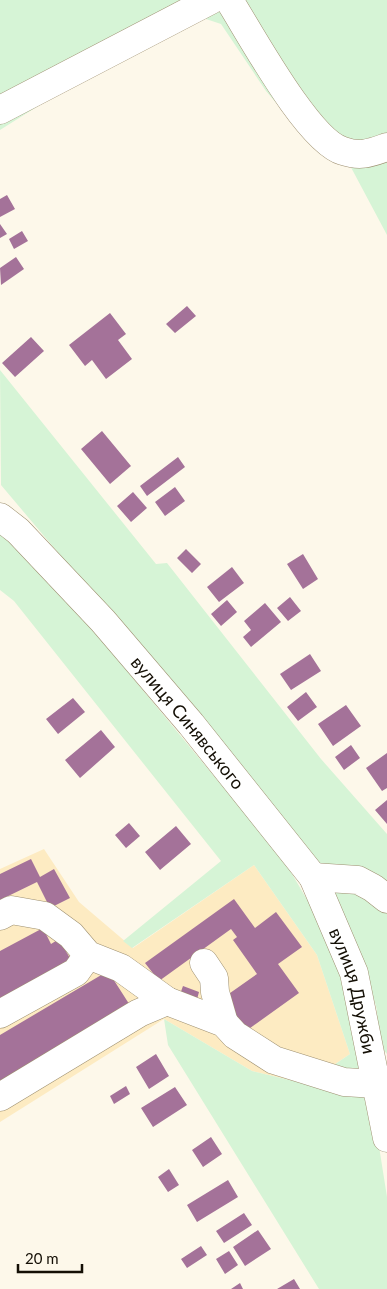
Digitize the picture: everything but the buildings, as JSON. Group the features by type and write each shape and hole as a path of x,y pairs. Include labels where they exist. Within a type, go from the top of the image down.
{"street":[{"path":"0,110 211,0"},
{"path":"229,0 291,102 324,140 341,151 365,155 387,147"},
{"name":"вулиця Синявського","path":"0,517 18,531 103,621 191,724 313,877"},
{"path":"313,877 358,880 373,888 387,899"},
{"name":"вулиця Дружби","path":"313,877 354,973 387,1138"},
{"path":"0,916 11,910 45,916 71,935 88,955 121,968 167,1001 224,1022"},
{"path":"0,1014 76,972 88,955"},
{"path":"204,963 214,978 215,992 224,1022 235,1035 274,1060 344,1082 376,1084"},
{"path":"0,1097 139,1012 167,1001"}],"shaded area":[{"path":"44,849 79,902 133,948 254,865 317,955 350,1054 306,1084 252,1071 164,1019 0,1122 0,869"}],"green space":[{"path":"0,0 387,0 387,235 346,158 311,144 266,91 221,24 203,18 43,103 0,130"},
{"path":"0,370 156,564 167,563 321,759 387,834 387,890 314,863 291,829 1,485"},
{"path":"0,529 41,567 285,862 316,915 339,962 375,1121 387,1197 387,1289 319,1289 168,1045 164,1019 252,1071 306,1084 350,1054 317,955 254,865 132,948 123,941 221,861 14,601 0,590"},
{"path":"340,886 387,910 387,1054 379,1038 376,1006 361,961 330,888"}]}
